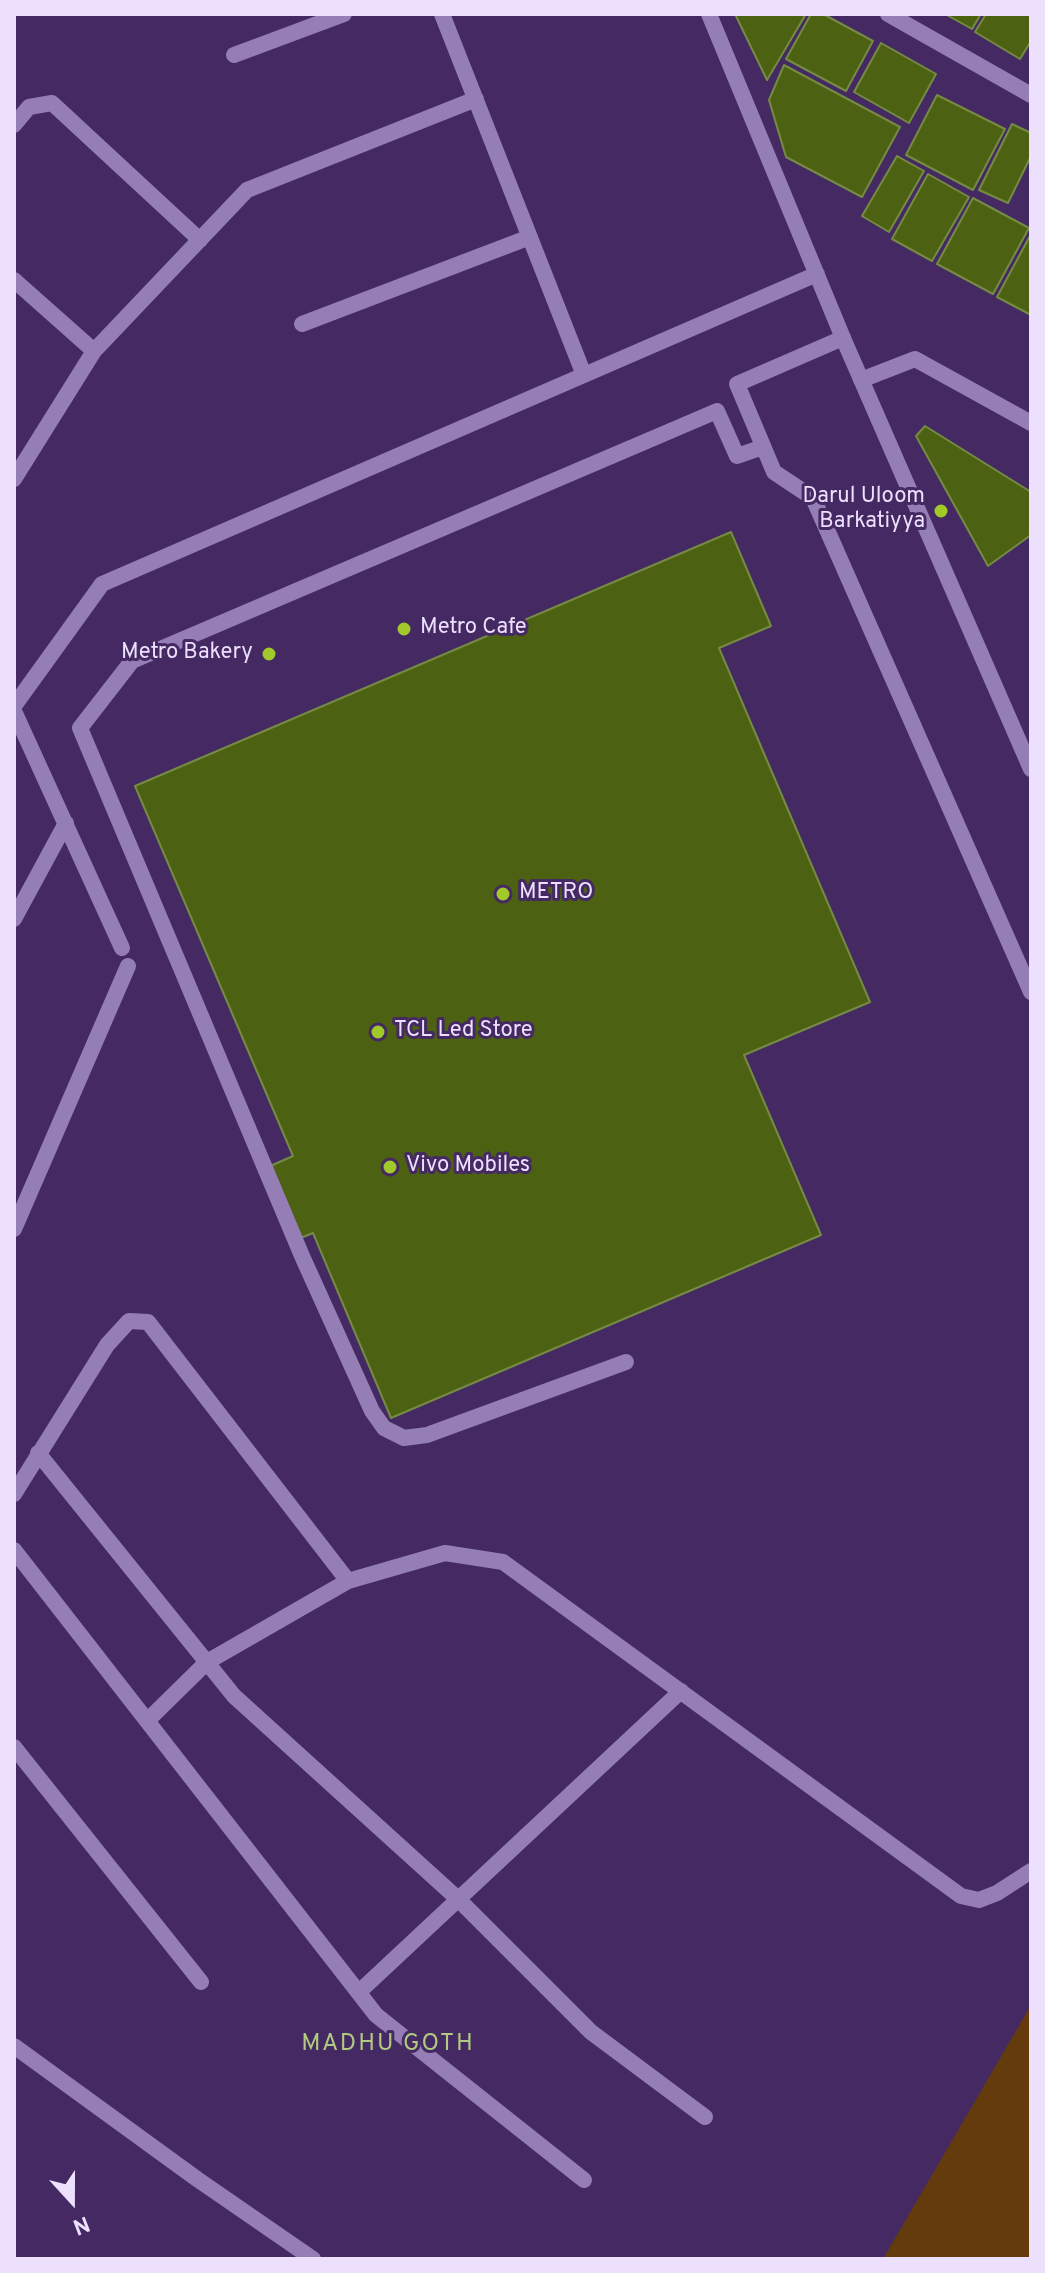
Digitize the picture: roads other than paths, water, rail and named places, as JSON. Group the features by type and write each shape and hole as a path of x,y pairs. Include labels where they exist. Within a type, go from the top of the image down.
{"street":[{"path":"234,55 344,14"},
{"path":"442,14 584,375"},
{"path":"709,14 843,338 1031,769"},
{"path":"888,14 1031,95"},
{"path":"14,479 94,351 247,190 476,99"},
{"path":"14,125 29,107 52,103 200,240"},
{"path":"302,324 530,237"},
{"path":"122,948 14,708 102,584 817,274"},
{"path":"14,280 94,351"},
{"path":"843,338 737,384 774,472 813,498 1031,992"},
{"path":"861,380 915,359 1031,423"},
{"path":"626,1362 427,1435 404,1438 384,1428 372,1411 302,1256 80,728 132,661 717,411 737,456 763,447"},
{"path":"14,919 66,823"},
{"path":"14,1229 128,966"},
{"path":"14,1494 107,1345 129,1321 148,1322 348,1581"},
{"path":"38,1453 234,1696 458,1899 591,2032 705,2117"},
{"path":"14,1550 376,2015 584,2180"},
{"path":"147,1721 207,1662 348,1581 445,1553 503,1562 961,1896 979,1900 997,1893 1031,1871"},
{"path":"359,1992 681,1691"},
{"path":"14,1747 201,1982"},
{"path":"14,2046 313,2259"}],"place":[{"name":"Darul Uloom Barkatiyya","path":"941,511"},
{"name":"Metro Cafe","path":"404,629"},
{"name":"Metro Bakery","path":"269,654"},
{"name":"METRO","path":"503,894"},
{"name":"TCL Led Store","path":"378,1032"},
{"name":"Vivo Mobiles","path":"390,1167"}],"district":[{"name":"MADHU GOTH","path":"388,2045"}]}
